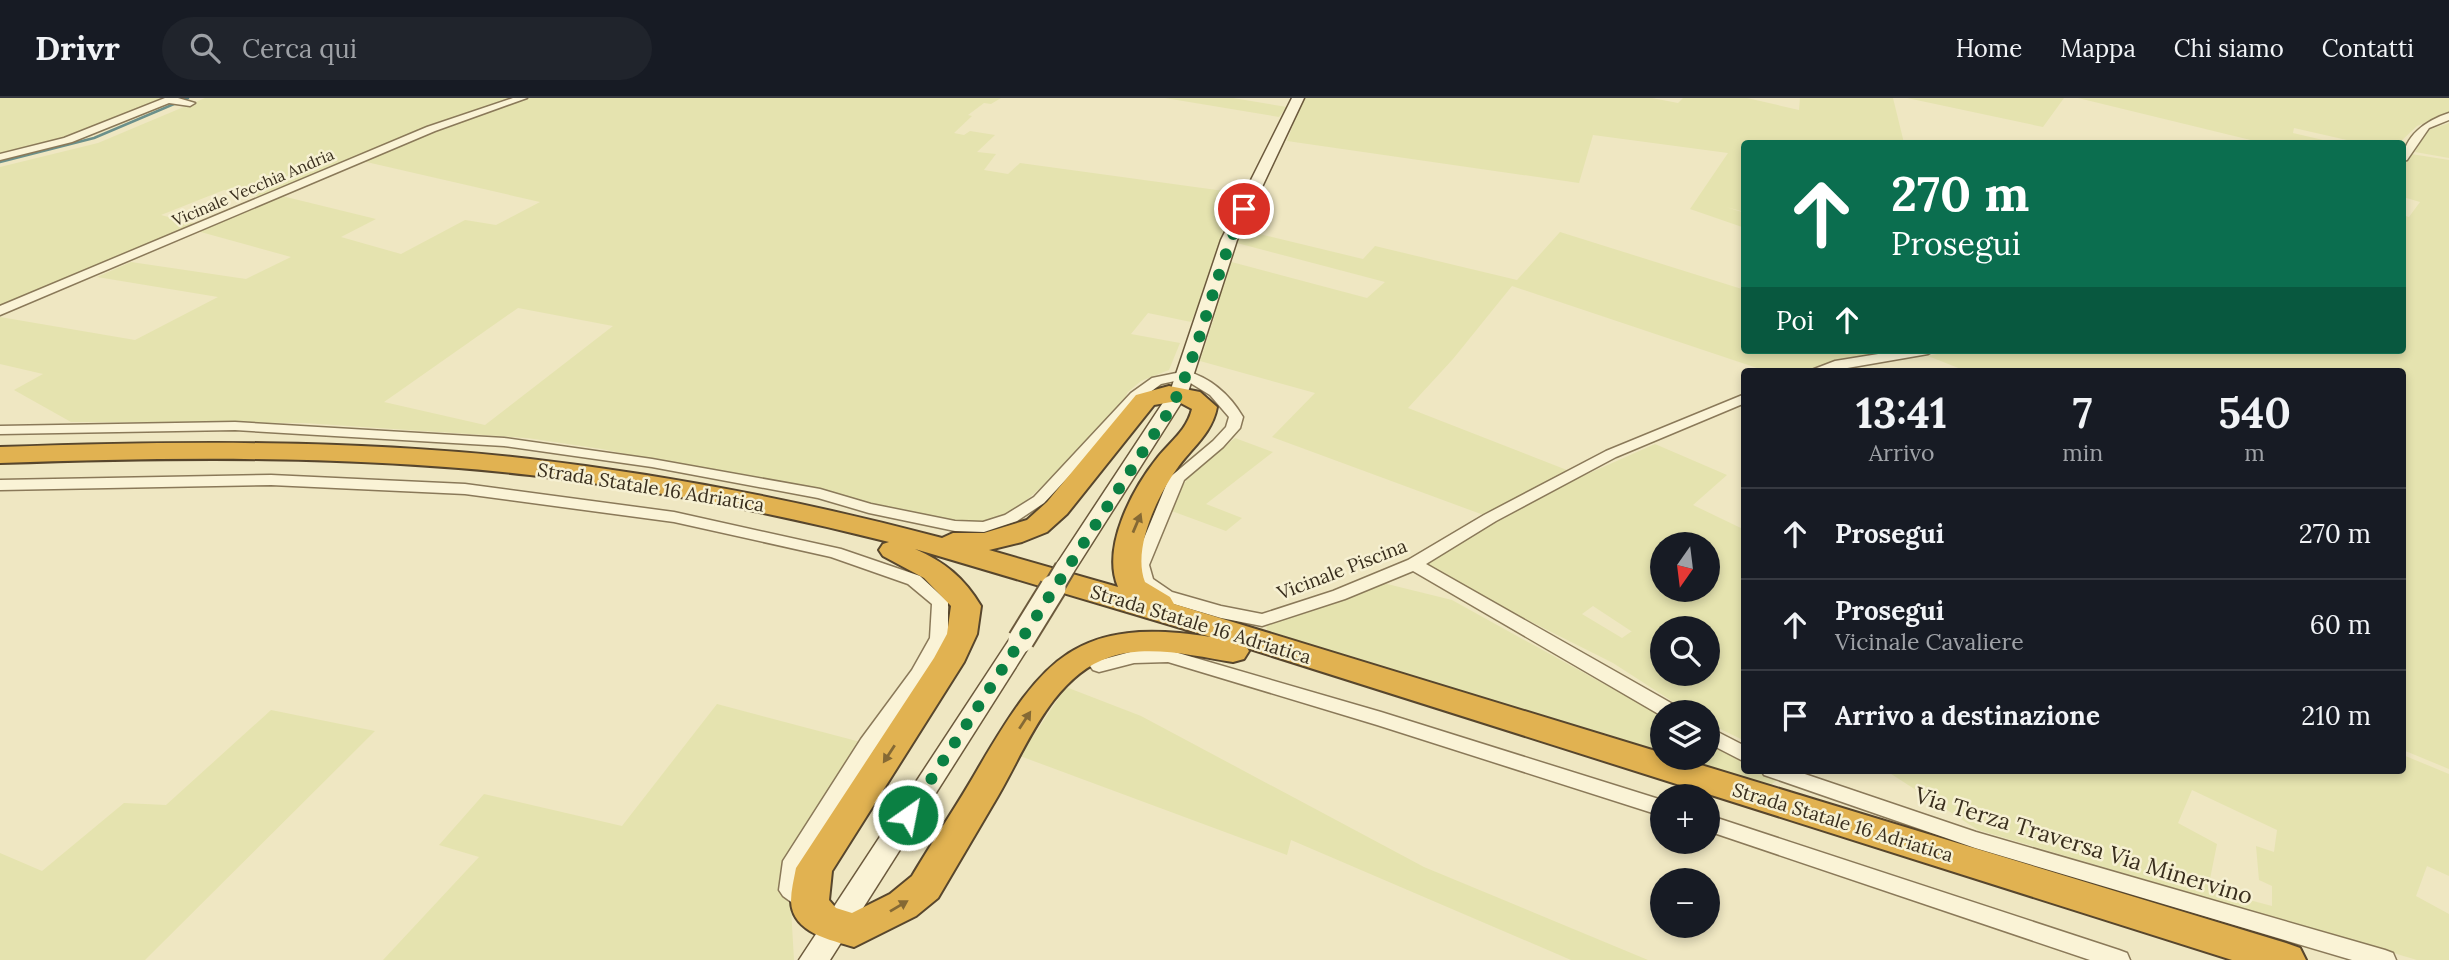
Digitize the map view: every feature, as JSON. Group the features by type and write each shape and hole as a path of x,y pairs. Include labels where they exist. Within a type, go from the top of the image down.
{"highway":[{"path":"885,540 984,542 1013,536 1037,526 1057,508 1145,400 1183,384 1205,407 1204,419 1152,487 1131,537 1128,576 1132,585 1142,594 1228,640"},
{"name":"Strada Statale 16 Adriatica","path":"0,455 130,450 304,450 436,458 605,476 768,505 1228,640 2286,960"},
{"name":"Strada Statale 16 Adriatica","path":"0,465 119,459 292,460 428,467 597,486 885,540"},
{"path":"885,540 932,568 956,588 966,606 962,634 948,662 814,868 810,904 824,921 854,930 903,905 925,887 1040,696 1066,669 1098,649 1127,643 1228,640"},
{"name":"Strada Statale 16 Adriatica","path":"1228,640 1663,784"},
{"name":"Strada Statale 16 Adriatica","path":"1720,803 2222,960"}],"street":[{"name":"Vicinale Vecchia Andria","path":"0,311 432,129 522,98"},
{"path":"814,960 1183,384 1229,240 1298,98"},
{"path":"0,157 68,140 171,99 190,103"},
{"path":"2406,154 2426,126 2449,116"},
{"path":"1826,368 1903,354"},
{"path":"0,430 235,426 504,442 652,463 820,494 869,508 955,526 984,527 1012,518 1038,500 1136,396 1157,381 1183,384"},
{"name":"Vicinale Piscina","path":"1183,384 1219,393 1236,417 1233,428 1218,444 1178,478 1141,565 1145,582 1166,596 1221,612 1262,620 1339,595 1414,564 1490,518 1611,454 1741,400"},
{"path":"0,485 271,480 465,489 674,517 835,553 915,580 940,602 939,638 919,674 868,744 793,861 790,890 810,904"},
{"path":"1414,564 1650,700"},
{"path":"1100,666 1134,657 1168,656 1381,719 1650,804"},
{"path":"1720,741 1741,753"},
{"name":"Via Terza Traversa Via Minervino","path":"1783,774 1975,840 2385,960"},
{"path":"1720,827 2119,960"}],"shaded area":[{"path":"0,98 169,98 67,140 0,156"},
{"path":"205,98 517,98 265,198 224,190 161,215 198,225 0,309 0,167 98,143"},
{"path":"527,98 1001,98 991,104 984,103 968,115 972,116 954,133 964,135 970,131 995,135 977,152 996,154 984,170 1008,174 1020,163 1246,194 1191,322 1148,313 1131,334 1180,343 1169,370 1141,381 1128,392 1119,409 1065,466 1014,511 985,526 902,512 602,449 527,438 304,423 71,422 14,390 43,374 0,364 0,317 135,340 218,297 97,277 131,262 246,279 291,257 197,231 282,196 376,219 341,237 401,254 465,220 496,225 540,202 362,161 447,125","holes":["518,308 613,326 485,425 384,402"]},
{"path":"1165,98 1233,98 1287,107 1279,117"},
{"path":"1303,98 1652,98 1678,103 1683,98 1747,98 1799,110 1800,98 1893,98 1903,140 1741,140 1741,211 1726,207 1741,212 1741,227 1690,209 1728,153 1593,135 1579,183 1287,141"},
{"path":"1907,98 2064,98 2043,127"},
{"path":"2078,98 2449,98 2449,113 2417,126 2402,140 2347,140 2294,128 2293,133 2323,140 2251,140"},
{"path":"2449,123 2449,158 2415,152 2428,130"},
{"path":"2411,154 2449,160 2449,769 2406,751 2406,368 1958,368 1928,356 2406,354 2406,216 2409,217 2420,202 2406,198 2406,160"},
{"path":"1243,230 1363,259 1375,246 1517,280 1560,232 1741,289 1741,354 1885,354 1816,368 1757,368 1512,286 1453,359 1408,408 1572,472 1489,517 1272,437 1315,393 1200,361 1216,312 1208,310 1224,260 1367,298 1385,282 1237,243"},
{"path":"1235,438 1273,452 1206,504 1242,518 1226,531 1169,510 1188,477"},
{"path":"1655,444 1727,475 1693,505 1741,528 1741,739 1720,729 1720,700 1670,700 1613,663 1418,565 1531,499","holes":["1593,606 1631,631 1622,638 1582,614"]},
{"path":"1379,582 1452,600 1650,709 1650,751 1267,633 1266,624"},
{"path":"1066,687 1141,716 1424,867 1648,960 1571,960 1291,840 1287,855 1020,756"},
{"path":"717,704 868,744 790,890 794,960 383,960 479,857 439,845 484,794 622,826"},
{"path":"271,710 375,731 145,960 0,960 0,853 42,871 124,803 166,805"},
{"path":"1720,748 1741,760 1741,774 1767,774 1777,780 1768,787 1712,770 1720,770"},
{"path":"2406,756 2449,774 2449,876 2427,866 2416,896 2449,914 2449,960 2417,960 1978,830 1891,774 2406,774","holes":["2192,790 2277,830 2274,852 2256,846 2259,880 2272,886 2272,906 2208,889 2217,844 2178,823"]}],"waterway":[{"path":"0,162 94,138 188,98"}],"route":[{"path":"908,815 1065,568 1171,408 1186,375 1229,240 1244,209"}]}
